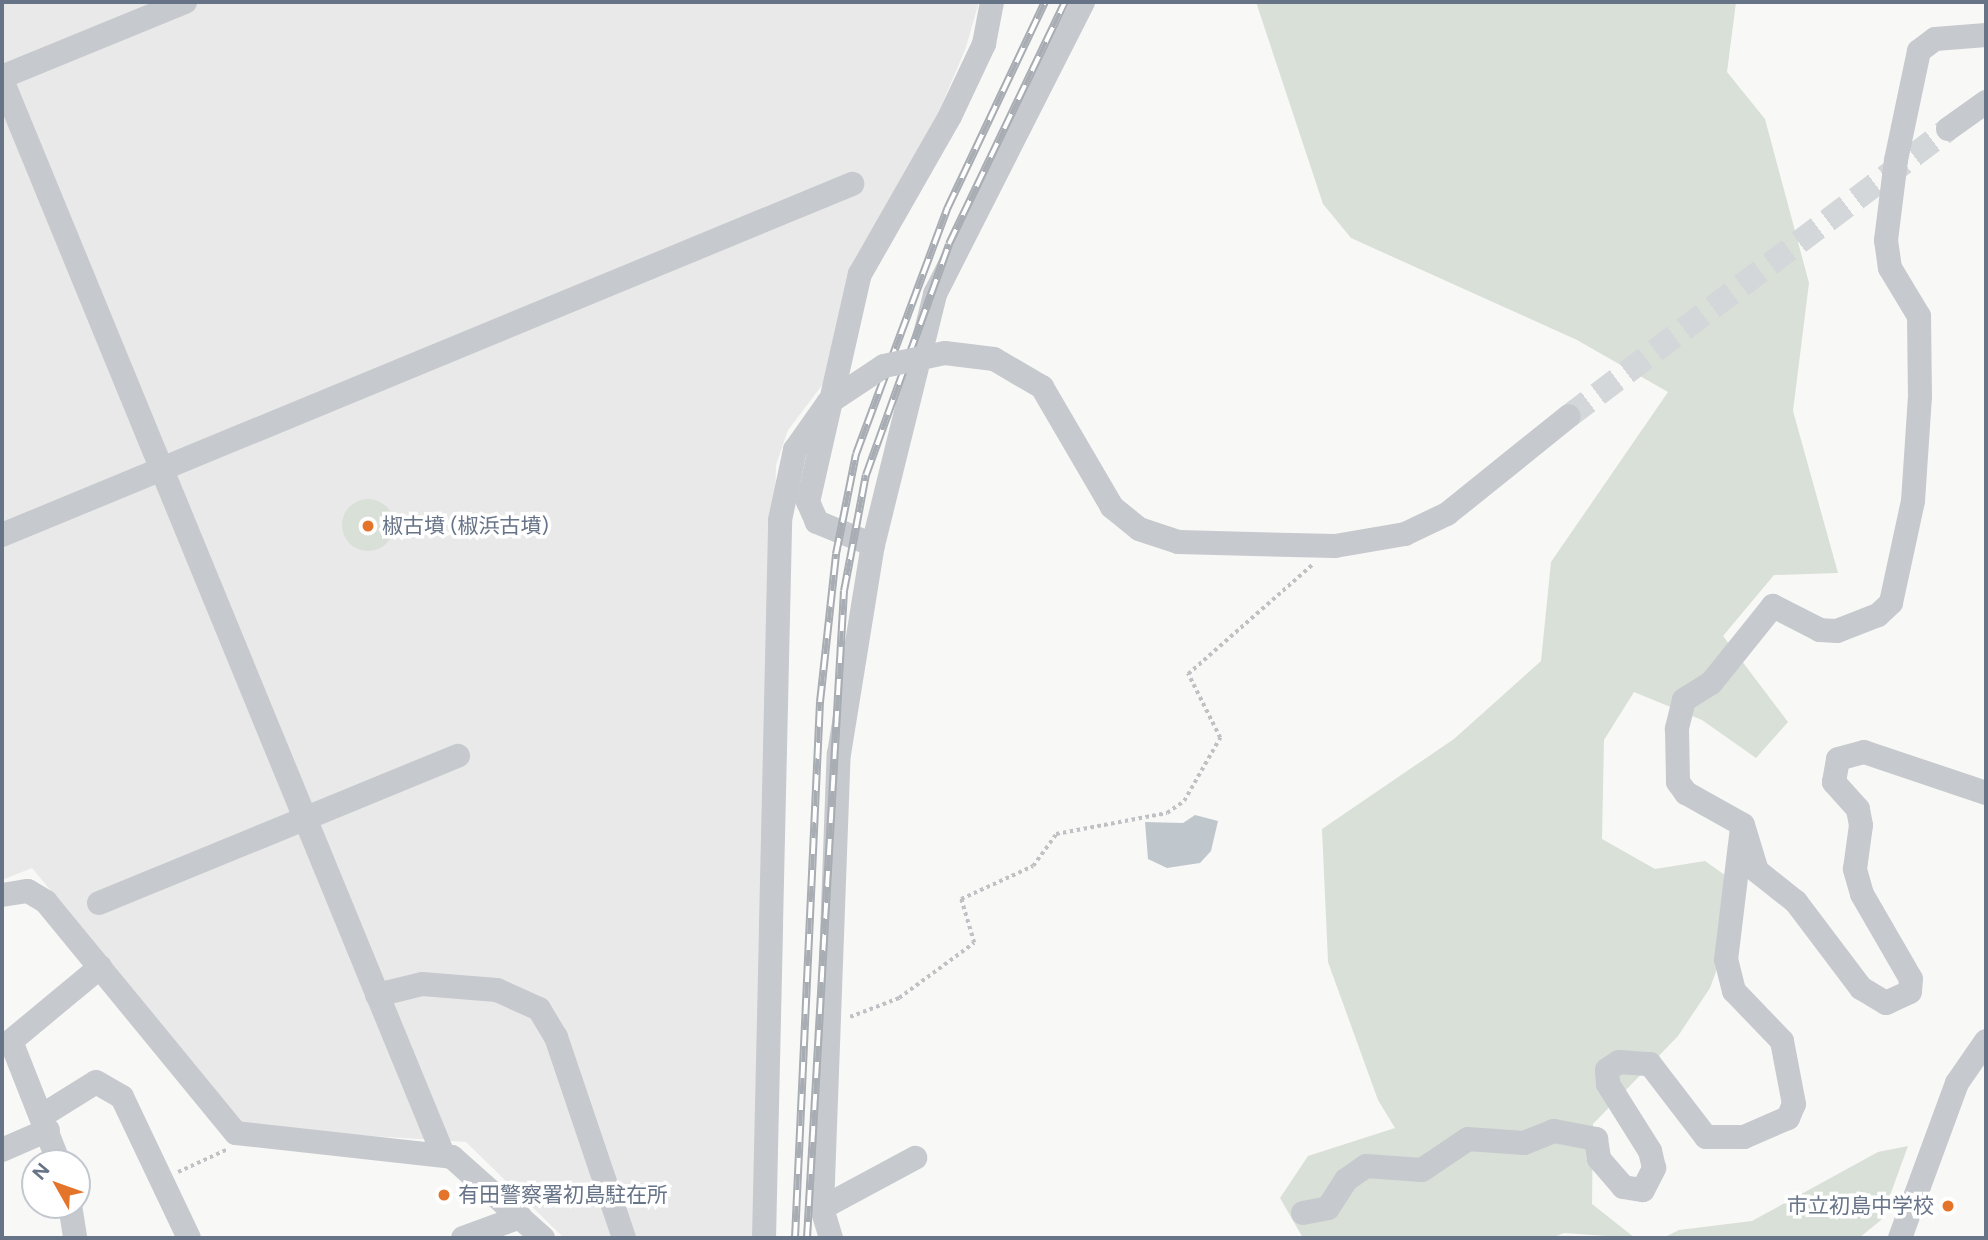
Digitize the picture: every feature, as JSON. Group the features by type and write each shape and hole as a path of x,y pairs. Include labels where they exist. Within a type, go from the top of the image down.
{"street":[{"path":"185,2 2,78 443,1154"},
{"path":"873,545 817,522 807,502 860,274 950,116 984,44 992,2"},
{"path":"831,1238 822,1208 839,754 873,545 935,294 1083,2"},
{"path":"1986,35 1935,39 1919,51 1896,160 1886,240 1890,268 1919,316 1920,396 1913,501 1891,603 1878,615 1837,631 1820,630 1773,606 1711,683 1677,712 1678,782 1686,793 1743,825 1757,871 1796,902 1861,988 1886,1003 1910,992 1911,979 1862,894 1855,869 1859,817 1834,782 1838,759 1864,752 1986,793"},
{"path":"1948,129 1986,102"},
{"path":"2,536 852,184"},
{"path":"764,1238 780,513 795,450 828,403 884,366 945,353 994,359 1042,387 1101,492 1139,529 1178,542 1335,546 1405,534 1447,514 1569,416"},
{"path":"99,903 458,756"},
{"path":"1303,1213 1328,1208 1346,1180 1366,1166 1422,1170 1468,1139 1524,1143 1554,1131 1596,1139 1599,1158 1623,1187 1643,1189 1654,1168 1650,1151 1608,1084 1607,1070 1619,1062 1650,1064 1706,1137 1744,1138 1788,1118 1794,1104 1782,1041 1734,991 1726,960 1743,825"},
{"path":"2,895 37,894 100,967 227,1125 252,1138 443,1154 463,1163 543,1238"},
{"path":"55,1149 46,1122 11,1041 100,967"},
{"path":"377,995 422,984 496,990 538,1009 556,1037 624,1238"},
{"path":"1900,1238 1957,1083 1986,1041"},
{"path":"2,1150 46,1122 72,1094 103,1084 128,1103 189,1238"},
{"path":"822,1208 915,1158"},
{"path":"463,1238 520,1217"},
{"path":"72,1219 75,1238"}],"path":[{"path":"830,1020 899,998 974,943 961,899 1033,866 1056,834 1167,813 1184,801 1220,738 1188,674 1335,546"},
{"path":"163,1179 252,1138"}],"shaded area":[{"path":"2,2 979,2 965,50 823,384 788,430 776,465 756,1238 564,1238 466,1142 247,1128 32,868 2,880"},
{"path":"1256,2 1736,2 1727,72 1765,119 1809,283 1793,411 1838,573 1774,575 1723,636 1788,722 1756,758 1702,720 1634,692 1604,740 1602,839 1655,869 1705,861 1746,890 1710,988 1678,1036 1593,1124 1592,1204 1635,1238 1564,1233 1552,1238 1303,1238 1280,1198 1308,1156 1395,1128 1378,1100 1328,962 1322,829 1454,739 1541,661 1551,562 1668,392 1577,340 1351,238 1323,204"},
{"path":"368,499 378,501 386,507 392,515 392,535 386,543 378,549 368,551 358,549 350,543 344,535 342,525 344,515 350,507 358,501"},
{"path":"1195,815 1218,821 1211,851 1200,863 1167,868 1148,859 1145,822 1183,823"},
{"path":"1908,1146 1881,1220 1859,1238 1663,1238 1679,1230 1752,1221 1878,1152"}],"tunnel":[{"path":"1569,416 1948,129"}],"railway":[{"path":"795,1238 820,702 836,554 856,454 948,207 1045,2"},
{"path":"807,1238 844,591 866,475 949,244 1065,2"}],"place":[{"name":"椒古墳 (椒浜古墳)","path":"368,526"},
{"name":"有田警察署初島駐在所","path":"444,1195"},
{"name":"市立初島中学校","path":"1948,1206"}]}
